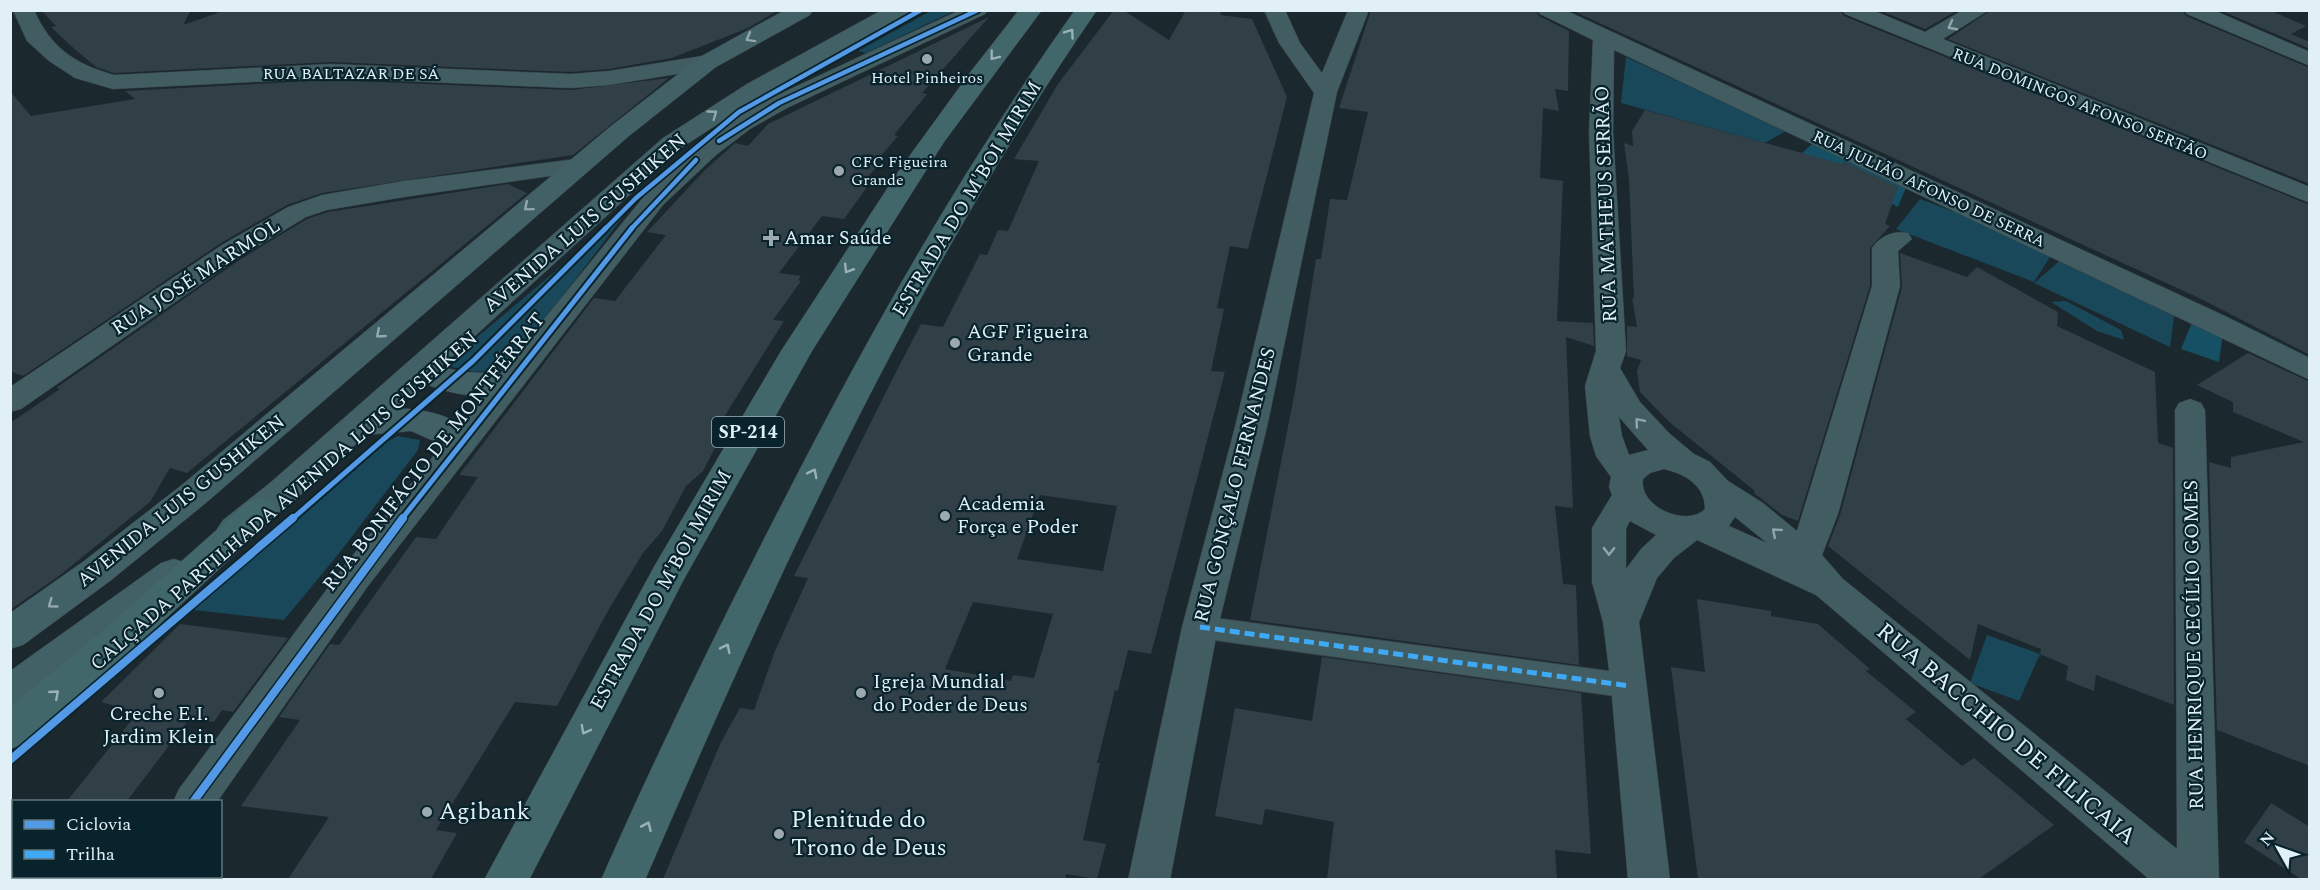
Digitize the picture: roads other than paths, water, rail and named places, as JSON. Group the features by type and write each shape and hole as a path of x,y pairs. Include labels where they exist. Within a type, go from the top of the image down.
{"main road":[{"name":"AVENIDA LUIS GUSHIKEN","path":"10,634 97,572 195,493 576,166 708,62 802,10"},
{"name":"AVENIDA LUIS GUSHIKEN","path":"10,693 261,511 672,143 726,104 900,10"},
{"name":"ESTRADA DO M'BOI MIRIM","path":"506,879 680,551 794,354 906,176 967,91 1031,10"},
{"name":"ESTRADA DO M'BOI MIRIM","path":"623,879 724,653 870,363 994,150 1039,77 1086,10"},
{"path":"420,369 454,384 507,384"},
{"path":"358,425 390,420 416,420 437,425 461,441"},
{"path":"10,732 118,640 261,511"}],"street":[{"name":"RUA BALTAZAR DE SÁ","path":"23,10 35,36 57,56 83,73 113,82 331,71 571,81 609,78 708,62"},
{"name":"RUA BONIFÁCIO DE MONTFÉRRAT","path":"194,800 356,576 654,200 707,150 742,124 779,103 978,10"},
{"path":"1274,10 1279,27 1297,56 1326,92"},
{"path":"1326,92 1354,16 1359,10"},
{"name":"RUA JULIÃO AFONSO DE SERRA","path":"1547,10 2215,322 2310,370"},
{"name":"RUA DOMINGOS AFONSO SERTÃO","path":"1852,10 2310,196"},
{"path":"1924,41 1979,10"},
{"path":"2194,10 2310,60"},
{"name":"RUA MATHEUS SERRÃO","path":"1604,37 1601,132 1611,351 1607,370 1600,386 1606,436 1612,456 1627,486"},
{"name":"RUA GONÇALO FERNANDES","path":"1149,879 1200,627 1253,416 1326,92"},
{"name":"RUA JOSÉ MARMOL","path":"10,402 231,250 297,212 322,203 404,189 576,166"},
{"path":"1804,557 1821,514 1886,286 1885,248 1899,239"},
{"path":"1607,370 1618,395 1639,423 1660,445 1682,462"},
{"name":"RUA HENRIQUE CECÍLIO GOMES","path":"2190,410 2198,879"},
{"path":"1621,622 1634,583 1648,562 1667,543 1694,528 1714,522 1721,513 1724,502 1720,490 1698,469 1664,458 1648,460 1635,465 1609,528 1609,582 1621,622 1630,686 1649,879"},
{"path":"1627,486 1637,510 1651,520 1669,527 1694,528"},
{"name":"RUA BACCHIO DE FILICAIA","path":"1720,490 1750,509 1804,557 1831,589 2182,879"},
{"name":"RUA BACCHIO DE FILICAIA","path":"1694,528 1831,589"},
{"path":"1200,627 1630,686"}],"place":[{"name":"Hotel Pinheiros","path":"927,59"},
{"name":"CFC Figueira Grande","path":"839,171"},
{"name":"Amar Saúde","path":"771,238"},
{"name":"AGF Figueira Grande","path":"955,343"},
{"name":"Academia Força e Poder","path":"945,516"},
{"name":"Creche E.I. Jardim Klein","path":"159,693"},
{"name":"Igreja Mundial do Poder de Deus","path":"861,693"},
{"name":"Agibank","path":"427,812"},
{"name":"Plenitude do Trono de Deus","path":"779,834"}]}
